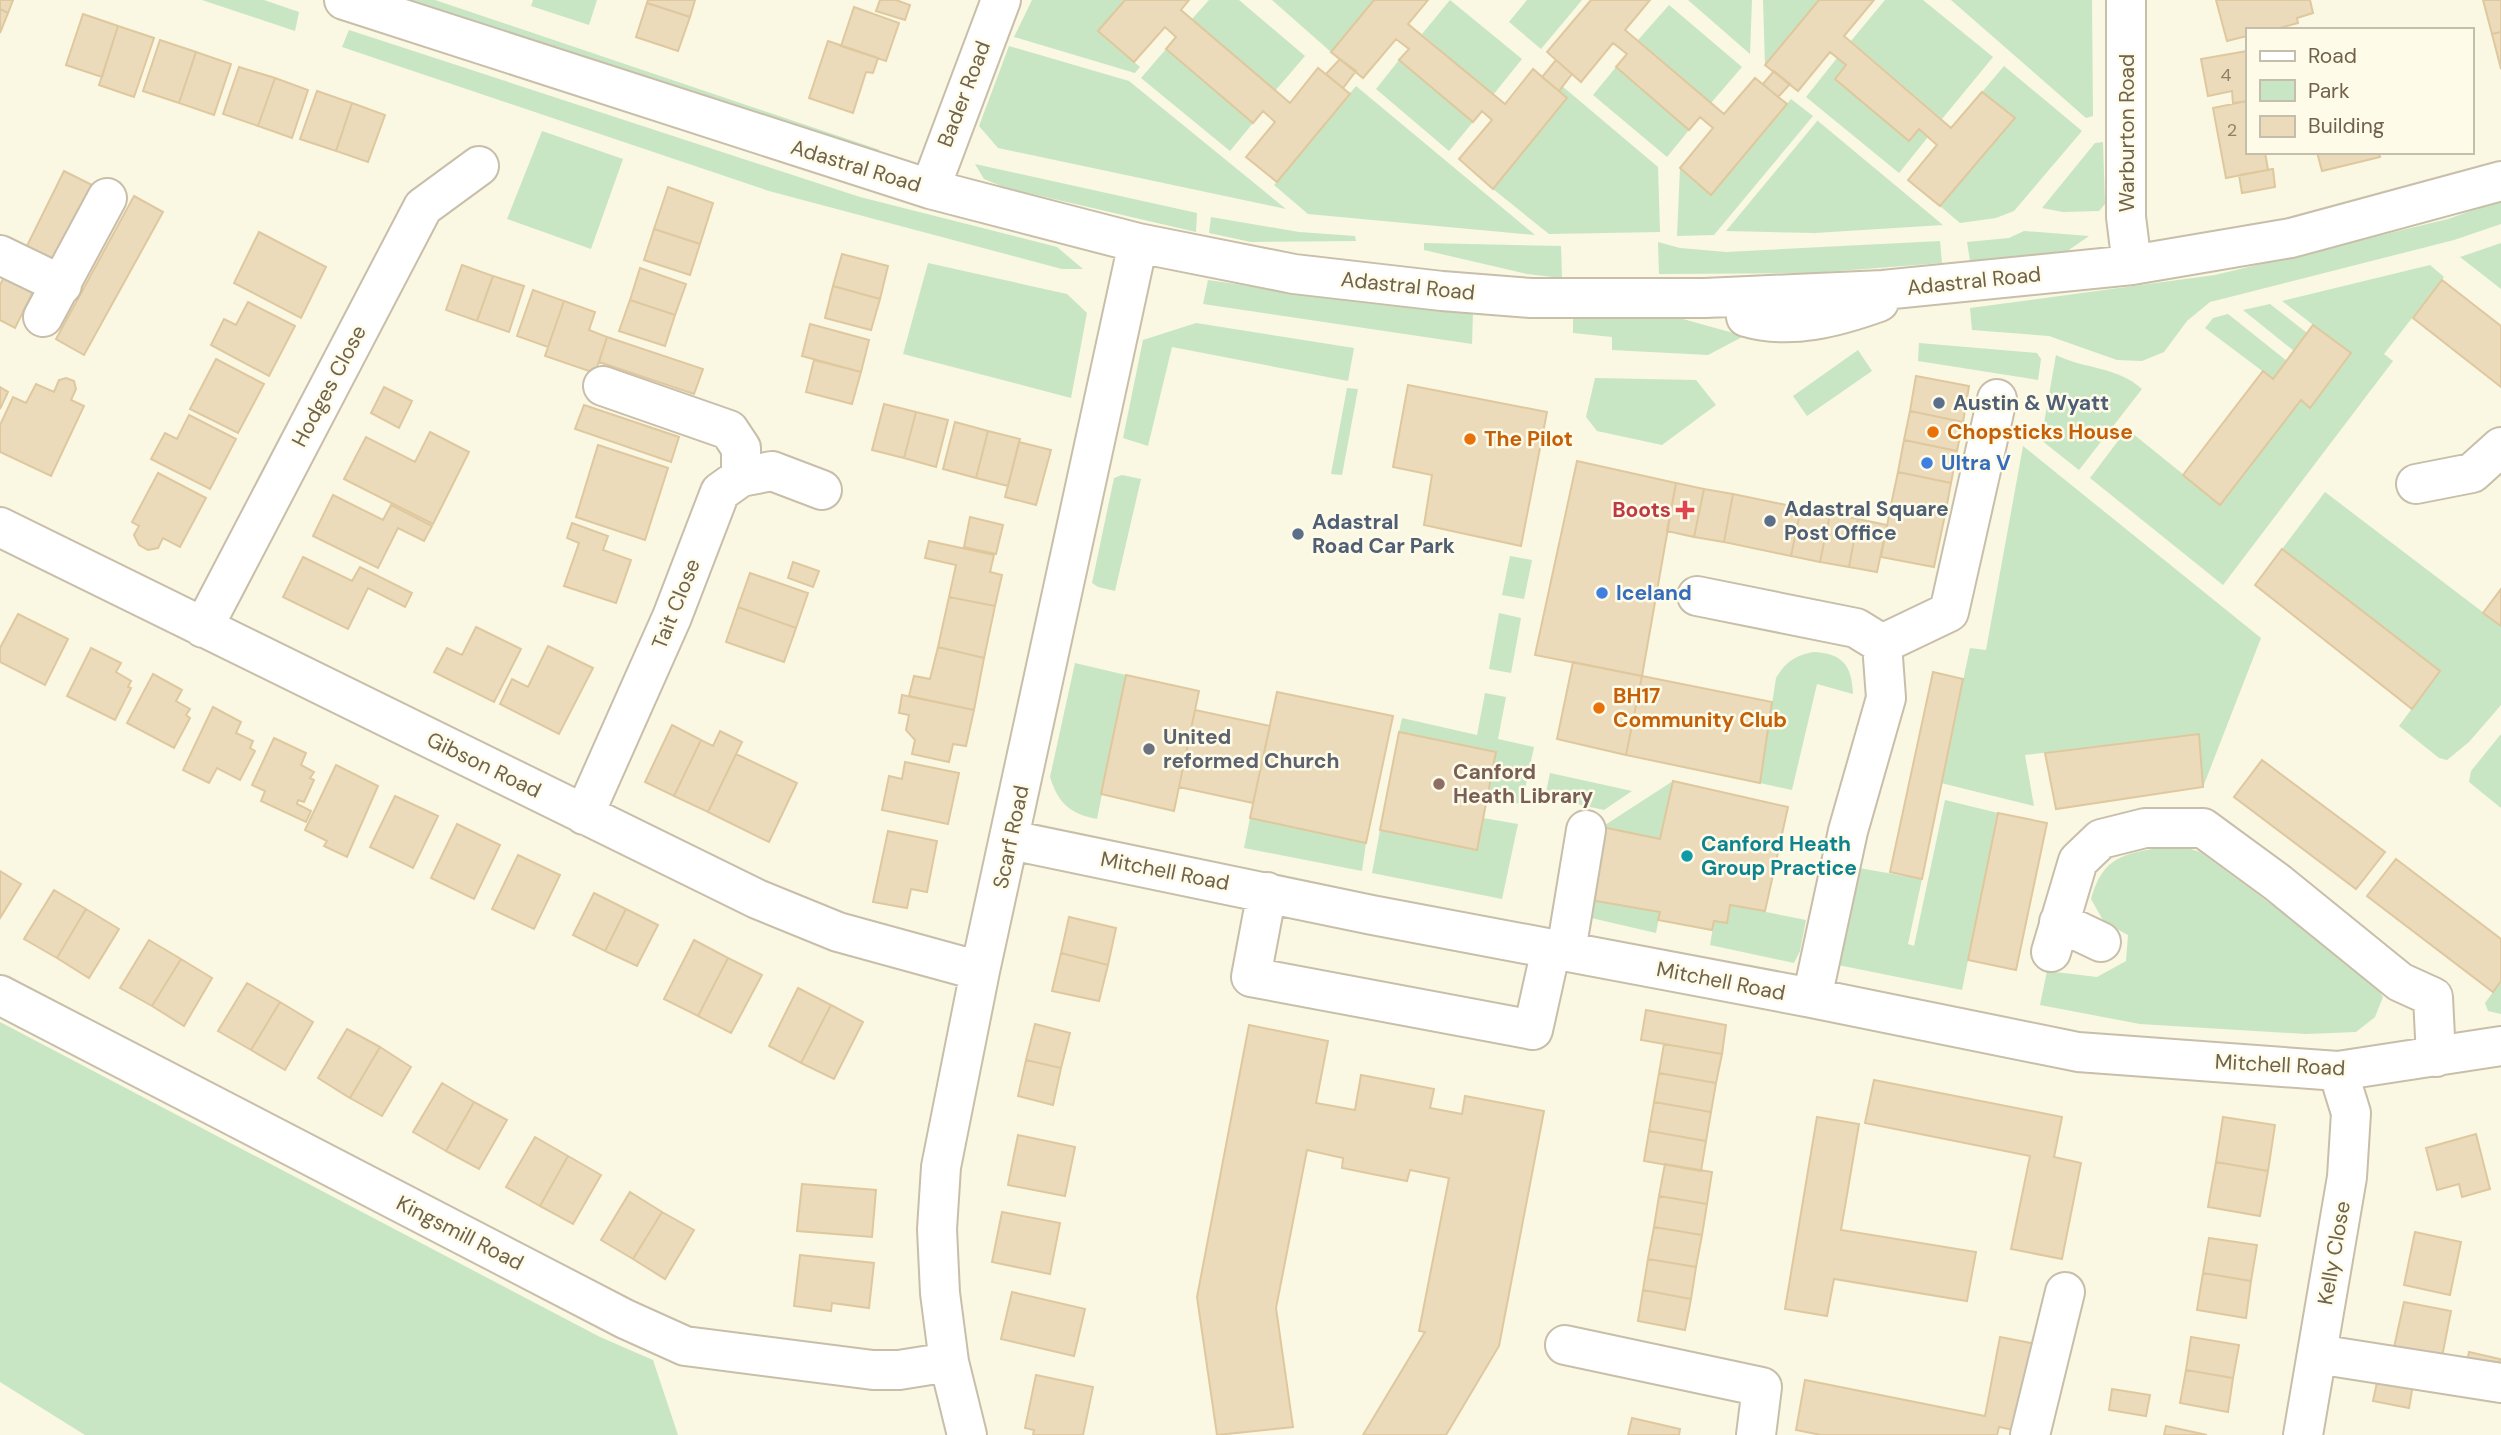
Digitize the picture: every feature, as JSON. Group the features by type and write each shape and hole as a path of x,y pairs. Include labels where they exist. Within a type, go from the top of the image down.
{"street":[{"name":"Adastral Road","path":"344,0 930,189 1138,243 1294,274 1442,291 1531,298 1683,298 1927,286 2132,265 2291,238 2501,181"},
{"name":"Bader Road","path":"930,189 1001,0"},
{"name":"Warburton Road","path":"2126,0 2126,217 2132,265"},
{"name":"Hodges Close","path":"203,628 423,207 479,166"},
{"path":"0,255 52,301 107,198"},
{"name":"Scarf Road","path":"967,1435 949,1362 937,1228 941,1167 980,971 1138,243"},
{"path":"603,386 729,430 741,447 741,477 772,471 822,489"},
{"path":"1882,644 1949,612 1997,399"},
{"path":"2416,484 2472,473 2501,447"},
{"name":"Tait Close","path":"584,814 672,617 720,492 741,477"},
{"name":"Gibson Road","path":"0,527 757,899 838,932 980,971"},
{"path":"1697,596 1856,628 1882,644"},
{"path":"1812,998 1848,831 1886,698 1882,644"},
{"path":"2101,942 2055,937 2078,861 2101,839 2145,828 2203,828 2400,982 2433,998 2436,1057"},
{"path":"1267,892 1251,977 1533,1030 1558,950 1586,830"},
{"name":"Mitchell Road","path":"1010,840 2078,1052 2338,1071 2501,1046"},
{"name":"Kingsmill Road","path":"0,995 625,1319 685,1346 873,1370 900,1370 949,1362"},
{"name":"Kelly Close","path":"2303,1435 2347,1177 2351,1113 2338,1071"},
{"path":"2030,1435 2065,1292"},
{"path":"1564,1345 1762,1387 1756,1435"},
{"path":"2317,1354 2501,1383"}],"green space":[{"path":"202,0 264,0 299,12 295,31"},
{"path":"404,0 435,0 880,150 867,154"},
{"path":"533,0 597,0 589,25 531,6"},
{"path":"1032,0 1125,0 1098,31 1140,67 1135,73 1014,37"},
{"path":"1209,0 1239,0 1305,56 1275,91 1192,19"},
{"path":"1272,0 1374,0 1331,52"},
{"path":"1450,0 1522,59 1493,95 1422,34"},
{"path":"1527,0 1582,0 1541,49 1509,22"},
{"path":"1688,0 1752,0 1750,54"},
{"path":"1763,0 1819,0 1765,65"},
{"path":"1885,0 1923,0 1993,57 1942,119 1851,41"},
{"path":"1951,0 2092,0 2093,116 2086,118"},
{"path":"1669,5 1742,67 1711,103 1638,40"},
{"path":"349,30 860,197 1057,247 1083,269 1062,269 769,191 342,47"},
{"path":"1009,46 1129,81 1286,209 998,148 979,126"},
{"path":"1166,49 1253,123 1230,151 1141,78"},
{"path":"1837,58 1846,65 1835,79 1908,141 1919,129 1928,137 1899,173 1806,97"},
{"path":"1399,60 1473,122 1449,151 1376,89"},
{"path":"2004,66 2082,131 2014,211 1996,218 1960,223 1940,206 2014,118 1982,92"},
{"path":"1616,67 1689,130 1667,157 1593,95"},
{"path":"1356,86 1535,235 1308,214 1274,185"},
{"path":"1562,86 1658,167 1660,232 1549,234 1493,189 1567,98 1559,91"},
{"path":"1791,99 1813,116 1714,235 1677,236 1680,168 1711,195"},
{"path":"1818,120 1943,225 1815,233 1726,231"},
{"path":"542,131 623,159 591,249 507,219"},
{"path":"2103,142 2105,204 2099,211 2063,212 2042,208 2095,143"},
{"path":"975,164 1197,213 1196,232 1006,188 984,179"},
{"path":"2501,200 2501,224 2454,240 2210,302 2187,321 2164,352 2142,361 2117,360 2049,336 1972,330 1970,308 2215,275 2448,219"},
{"path":"1211,217 1299,232 1355,236 1356,241 1251,242 1209,233"},
{"path":"2024,231 2089,236 2066,252 1970,261 1967,242 2009,238"},
{"path":"1940,241 1942,263 1812,273 1659,274 1658,242 1680,248 1726,252"},
{"path":"1424,243 1561,246 1562,278 1527,274 1424,250"},
{"path":"2501,243 2501,289 2460,257"},
{"path":"928,263 1067,294 1087,313 1071,398 903,354"},
{"path":"2430,265 2444,277 2384,354 2393,361 2223,585 2090,478 2127,429 2220,504 2301,400 2311,407 2351,354 2282,301"},
{"path":"1208,280 1346,300 1473,312 1472,344 1203,304"},
{"path":"2270,304 2307,333 2294,351 2243,310"},
{"path":"2228,314 2287,361 2273,379 2205,328 2213,318"},
{"path":"1573,318 1683,319 1744,336 1708,355 1612,350 1612,337 1573,333"},
{"path":"1196,323 1354,348 1348,381 1172,347 1148,446 1123,438 1143,340"},
{"path":"1919,343 2037,353 2041,359 2038,380 1918,361"},
{"path":"1858,350 1872,371 1807,416 1793,396"},
{"path":"2056,355 2123,376 2142,389 2079,470 2041,440"},
{"path":"1595,378 1696,380 1716,405 1662,445 1597,431 1586,417"},
{"path":"1347,388 1358,389 1342,475 1331,474"},
{"path":"2023,446 2261,638 2203,787 2198,734 2025,755 2034,806 1941,783 1970,648 1986,650"},
{"path":"1122,475 1141,479 1115,591 1092,583 1114,478"},
{"path":"2325,492 2501,626 2501,705 2469,742 2447,760 2439,758 2399,726 2440,671 2282,549"},
{"path":"1510,556 1532,560 1524,599 1502,595"},
{"path":"1499,613 1521,618 1511,673 1489,669"},
{"path":"1813,652 1831,655 1844,662 1850,675 1853,694 1817,684 1792,790 1760,783 1776,678 1791,660"},
{"path":"1075,663 1126,675 1097,819 1079,814 1066,806 1050,777"},
{"path":"1485,693 1506,697 1498,739 1534,747 1522,804 1487,798 1496,752 1399,732 1402,718 1477,735"},
{"path":"2501,734 2501,808 2469,782 2471,771"},
{"path":"1550,773 1632,791 1604,810 1545,797"},
{"path":"1673,781 1660,839 1602,827"},
{"path":"1945,800 1998,813 1962,990 1838,965 1859,868 1922,879 1908,944 1914,946"},
{"path":"1250,818 1366,843 1362,871 1244,848"},
{"path":"1483,818 1518,824 1502,899 1372,873 1380,830 1477,850"},
{"path":"2178,845 2200,852 2371,978 2383,997 2375,1017 2356,1032 2306,1034 2140,1024 2040,1005 2047,971 2097,977 2126,961 2128,935 2104,922 2091,899 2104,871 2112,862 2122,857"},
{"path":"1590,900 1660,912 1656,933 1587,917"},
{"path":"1730,905 1806,920 1800,951 1794,963 1710,945 1714,921 1727,923"},
{"path":"2501,981 2501,1014 2488,1011 2485,1003"},
{"path":"0,1022 600,1337 653,1360 678,1435 85,1435 0,1382"}],"building":[{"path":"0,0 13,0 8,13 0,9"},
{"path":"648,0 695,0 690,17 647,3"},
{"path":"880,0 896,0 910,5 905,20 876,11"},
{"path":"1125,0 1189,0 1181,10 1290,103 1318,68 1350,94 1277,182 1246,157 1275,122 1263,111 1253,123 1166,49 1176,37 1165,27 1134,62 1098,31"},
{"path":"1374,0 1428,0 1408,24 1505,104 1533,69 1567,98 1493,189 1459,159 1492,120 1482,111 1473,122 1399,60 1409,49 1396,39 1363,78 1331,52"},
{"path":"1591,0 1650,0 1625,30 1724,114 1755,78 1787,104 1711,195 1680,168 1713,128 1700,117 1689,130 1616,67 1627,54 1613,43 1581,82 1547,52"},
{"path":"1819,0 1874,0 1844,36 1951,128 1982,92 2015,118 1940,206 1908,180 1937,145 1919,129 1909,141 1835,79 1846,65 1830,52 1798,91 1765,65"},
{"path":"2216,0 2310,0 2313,13 2297,18 2298,23 2279,28 2246,28 2246,36 2227,41"},
{"path":"2483,0 2501,0 2501,32 2492,34"},
{"path":"647,3 690,17 678,51 636,37"},
{"path":"854,7 899,23 886,61 841,46"},
{"path":"0,9 8,13 0,33"},
{"path":"83,14 118,26 102,77 66,65"},
{"path":"118,26 154,38 134,97 99,85"},
{"path":"2501,32 2501,69 2492,34"},
{"path":"160,40 196,52 179,103 143,91"},
{"path":"828,41 878,58 873,73 866,72 853,113 809,98"},
{"path":"2246,51 2246,101 2233,103 2232,91 2208,96 2201,59"},
{"path":"196,52 231,64 214,115 179,103"},
{"path":"1340,59 1356,71 1343,88 1326,74"},
{"path":"1556,60 1572,74 1559,91 1542,77"},
{"path":"239,67 275,78 258,126 223,114"},
{"path":"1774,71 1790,84 1778,97 1763,84"},
{"path":"275,78 308,90 292,138 258,126"},
{"path":"317,91 352,103 336,151 300,139"},
{"path":"2246,101 2246,154 2265,154 2268,170 2226,178 2213,108"},
{"path":"352,103 385,115 368,162 336,151"},
{"path":"2318,154 2379,154 2380,157 2322,171"},
{"path":"2273,169 2275,187 2242,193 2239,175"},
{"path":"64,171 92,185 48,274 20,260"},
{"path":"668,187 713,203 700,244 654,229"},
{"path":"134,196 163,212 84,355 56,339"},
{"path":"654,229 700,244 690,275 644,260"},
{"path":"259,232 326,267 301,318 234,283"},
{"path":"842,254 888,266 880,299 833,286"},
{"path":"462,265 493,276 477,321 446,310"},
{"path":"640,268 686,284 675,315 630,300"},
{"path":"7,271 36,286 15,328 0,320 0,285"},
{"path":"493,276 524,286 509,332 477,321"},
{"path":"2442,280 2501,326 2501,387 2413,318"},
{"path":"833,286 880,299 871,330 825,318"},
{"path":"533,290 564,301 548,347 517,336"},
{"path":"630,300 675,315 665,346 619,331"},
{"path":"564,301 595,312 589,330 607,337 595,373 545,356"},
{"path":"248,302 295,326 269,376 211,345 224,319 236,325"},
{"path":"810,324 869,340 861,372 802,356"},
{"path":"2313,325 2351,353 2310,408 2301,400 2220,505 2183,475 2263,371 2273,379"},
{"path":"607,337 703,369 694,394 599,362"},
{"path":"216,359 264,384 238,433 190,409"},
{"path":"814,360 861,372 852,404 806,392"},
{"name":"Austin & Wyatt","path":"1916,376 1969,386 1963,422 1910,411"},
{"path":"66,378 74,381 76,389 71,400 84,406 51,476 0,452 0,425 13,397 26,403 36,384 54,392 59,380"},
{"name":"The Pilot","path":"1408,385 1547,412 1521,546 1424,525 1432,475 1393,467"},
{"path":"0,387 8,392 0,409"},
{"path":"384,387 412,401 399,428 371,413"},
{"path":"884,404 916,412 904,458 872,450"},
{"path":"584,405 679,437 671,462 575,429"},
{"name":"Chopsticks House","path":"1910,411 1963,422 1957,451 1904,440"},
{"path":"916,412 948,420 936,467 904,458"},
{"path":"189,415 236,439 210,489 151,459 165,433 177,439"},
{"path":"955,422 988,431 976,478 943,469"},
{"path":"988,431 1020,439 1008,486 976,478"},
{"path":"430,432 469,452 433,524 344,479 366,437 415,462"},
{"name":"Ultra V","path":"1904,440 1957,451 1951,483 1898,472"},
{"path":"1019,442 1051,450 1036,505 1005,497"},
{"path":"598,445 668,468 645,540 576,517"},
{"name":"Iceland","path":"1577,461 1676,483 1642,676 1535,655"},
{"path":"1898,472 1951,483 1945,515 1891,505"},
{"path":"158,473 206,498 180,547 163,538 158,548 148,550 139,545 134,535 139,526 132,522"},
{"name":"Boots","path":"1676,483 1704,489 1694,537 1667,531"},
{"path":"1704,489 1733,494 1724,542 1694,537"},
{"path":"1733,494 1801,508 1791,556 1724,542"},
{"path":"333,495 383,520 391,505 432,526 424,541 398,528 378,568 313,536"},
{"path":"1891,505 1945,515 1934,567 1881,557"},
{"path":"1801,508 1830,514 1820,562 1791,556"},
{"path":"1830,514 1858,519 1849,567 1820,562"},
{"path":"970,517 1003,525 996,554 964,547"},
{"path":"1858,519 1887,525 1877,572 1849,567"},
{"path":"572,523 608,536 603,550 631,560 616,603 564,586 579,543 567,538"},
{"path":"929,541 994,555 990,572 1002,575 995,606 949,597 956,565 925,558"},
{"path":"2282,549 2440,671 2412,709 2255,585"},
{"path":"303,557 352,581 360,567 412,593 405,607 368,588 348,629 283,597"},
{"path":"793,562 819,571 813,587 788,578"},
{"path":"750,573 808,593 796,628 738,607"},
{"path":"2501,589 2501,626 2483,613"},
{"path":"949,597 995,606 984,658 938,647"},
{"path":"738,607 796,628 784,662 726,642"},
{"path":"18,614 68,639 45,685 0,662 0,648"},
{"path":"476,627 521,649 494,702 434,672 447,648 462,655"},
{"path":"548,646 593,668 559,734 500,704 512,679 528,687"},
{"path":"938,647 984,658 974,710 909,696 914,676 930,679"},
{"path":"91,648 121,663 116,672 131,681 128,687 131,688 115,720 67,696"},
{"name":"BH17 Community Club","path":"1573,662 1642,676 1626,755 1557,739"},
{"path":"1933,672 1963,679 1922,879 1890,872"},
{"path":"153,674 182,690 176,701 190,709 186,715 190,718 174,748 127,723"},
{"name":"United reformed Church","path":"1126,675 1199,691 1174,811 1101,794"},
{"path":"1642,676 1772,702 1760,783 1626,755"},
{"path":"1277,692 1393,716 1366,843 1250,818"},
{"path":"902,695 974,710 966,746 953,744 949,762 912,754 915,740 906,730 909,715 899,713"},
{"path":"213,707 241,722 236,733 253,741 250,748 255,751 240,780 217,768 209,783 183,770"},
{"path":"1195,710 1270,726 1253,803 1179,787"},
{"path":"672,725 701,740 674,796 645,782"},
{"path":"720,731 742,742 708,812 674,796 701,740 713,746"},
{"name":"Canford Heath Library","path":"1399,732 1496,752 1477,850 1380,830"},
{"path":"2199,734 2203,787 2056,809 2045,753"},
{"path":"274,738 306,753 301,765 314,772 310,778 314,780 304,802 298,800 297,804 311,811 306,822 261,801 265,791 252,785"},
{"path":"736,754 797,783 769,842 708,812"},
{"path":"2262,760 2385,852 2356,889 2234,797"},
{"path":"905,762 959,773 948,824 882,810 889,776 902,779"},
{"path":"336,765 378,786 347,857 324,846 327,841 305,830"},
{"name":"Canford Heath Group Practice","path":"1673,781 1788,807 1765,911 1730,905 1727,923 1714,921 1712,930 1658,920 1660,912 1590,900 1602,827 1660,839"},
{"path":"395,796 438,816 413,868 370,847"},
{"path":"1998,813 2047,823 2016,970 1968,960"},
{"path":"457,824 500,845 474,899 431,878"},
{"path":"888,831 937,841 927,892 911,889 907,908 873,902"},
{"path":"518,855 560,875 534,929 492,909"},
{"path":"2396,859 2501,939 2501,981 2493,992 2367,896"},
{"path":"0,871 21,884 0,918"},
{"path":"54,890 86,909 57,958 24,939"},
{"path":"594,893 626,909 605,951 573,935"},
{"path":"86,909 119,929 89,978 57,958"},
{"path":"626,909 658,925 637,966 605,951"},
{"path":"1069,917 1116,928 1108,965 1061,953"},
{"path":"149,940 181,959 152,1006 120,988"},
{"path":"694,940 728,958 698,1016 664,999"},
{"path":"1061,953 1108,965 1099,1001 1052,991"},
{"path":"728,958 762,975 731,1033 698,1016"},
{"path":"181,959 212,978 184,1026 152,1006"},
{"path":"247,983 280,1002 251,1050 218,1031"},
{"path":"798,988 831,1005 801,1063 769,1046"},
{"path":"280,1002 313,1022 285,1070 251,1050"},
{"path":"831,1005 863,1022 834,1079 801,1063"},
{"path":"1646,1010 1726,1025 1722,1054 1641,1040"},
{"path":"1035,1024 1070,1033 1061,1068 1026,1060"},
{"path":"1249,1025 1328,1041 1316,1103 1355,1110 1361,1075 1434,1089 1430,1108 1462,1114 1465,1096 1544,1111 1499,1346 1446,1435 1363,1435 1425,1332 1419,1331 1449,1178 1410,1170 1407,1181 1342,1168 1343,1158 1307,1150 1276,1308 1293,1427 1217,1435 1197,1297"},
{"path":"347,1029 380,1047 350,1098 318,1078"},
{"path":"1664,1044 1722,1054 1716,1083 1659,1073"},
{"path":"380,1047 411,1067 382,1116 350,1098"},
{"path":"1026,1060 1061,1068 1053,1105 1018,1096"},
{"path":"1659,1073 1716,1083 1711,1112 1654,1102"},
{"path":"1874,1080 2062,1117 2054,1157 2081,1163 2062,1259 2011,1249 2030,1156 1865,1123"},
{"path":"442,1083 474,1102 446,1151 413,1132"},
{"path":"474,1102 507,1120 479,1169 446,1151"},
{"path":"1654,1102 1711,1112 1706,1141 1649,1131"},
{"path":"1817,1117 1859,1124 1841,1230 1976,1252 1967,1301 1834,1279 1827,1316 1785,1309"},
{"path":"2223,1117 2275,1125 2268,1171 2216,1162"},
{"path":"1649,1131 1706,1141 1701,1171 1644,1161"},
{"path":"2476,1134 2490,1189 2462,1197 2459,1184 2437,1190 2426,1148"},
{"path":"1018,1135 1075,1147 1065,1196 1008,1185"},
{"path":"535,1137 568,1156 540,1206 506,1187"},
{"path":"568,1156 601,1175 573,1224 540,1206"},
{"path":"2216,1162 2268,1171 2260,1216 2208,1207"},
{"path":"1665,1164 1712,1172 1707,1204 1659,1196"},
{"path":"802,1184 876,1190 872,1237 797,1231"},
{"path":"630,1192 662,1212 633,1259 601,1240"},
{"path":"1659,1196 1707,1204 1702,1235 1654,1227"},
{"path":"662,1212 694,1230 665,1279 633,1259"},
{"path":"1002,1212 1060,1223 1050,1274 992,1262"},
{"path":"1654,1227 1702,1235 1696,1267 1648,1259"},
{"path":"2415,1232 2461,1242 2450,1295 2404,1285"},
{"path":"2209,1238 2257,1245 2251,1281 2203,1273"},
{"path":"800,1255 874,1263 869,1308 832,1303 831,1311 794,1306"},
{"path":"1648,1259 1696,1267 1691,1299 1643,1290"},
{"path":"2203,1273 2251,1281 2246,1318 2197,1310"},
{"path":"1643,1290 1691,1299 1685,1330 1638,1321"},
{"path":"1012,1292 1085,1309 1074,1356 1001,1339"},
{"path":"2404,1302 2451,1311 2441,1362 2393,1352"},
{"path":"2000,1337 2036,1344 2019,1431 1999,1427 1997,1435 1821,1435 1796,1430 1805,1380 1985,1416"},
{"path":"2191,1337 2239,1345 2233,1378 2186,1370"},
{"path":"2469,1352 2500,1359 2497,1379 2465,1372"},
{"path":"2186,1370 2233,1378 2228,1412 2180,1403"},
{"path":"1036,1375 1093,1387 1083,1435 1033,1435 1034,1430 1025,1428"},
{"path":"2378,1378 2413,1384 2409,1408 2373,1401"},
{"path":"2112,1389 2150,1395 2146,1416 2109,1410"},
{"path":"1632,1418 1680,1429 1679,1435 1628,1435"},
{"path":"2166,1426 2207,1435 2164,1435"}],"place":[{"name":"Austin & Wyatt","path":"1939,403"},
{"name":"Chopsticks House","path":"1933,432"},
{"name":"The Pilot","path":"1470,439"},
{"name":"Ultra V","path":"1927,463"},
{"name":"Boots","path":"1685,510"},
{"name":"Adastral Square Post Office","path":"1770,521"},
{"name":"Adastral Road Car Park","path":"1298,534"},
{"name":"Iceland","path":"1602,593"},
{"name":"BH17 Community Club","path":"1599,708"},
{"name":"United reformed Church","path":"1149,749"},
{"name":"Canford Heath Library","path":"1439,784"},
{"name":"Canford Heath Group Practice","path":"1687,856"}]}
